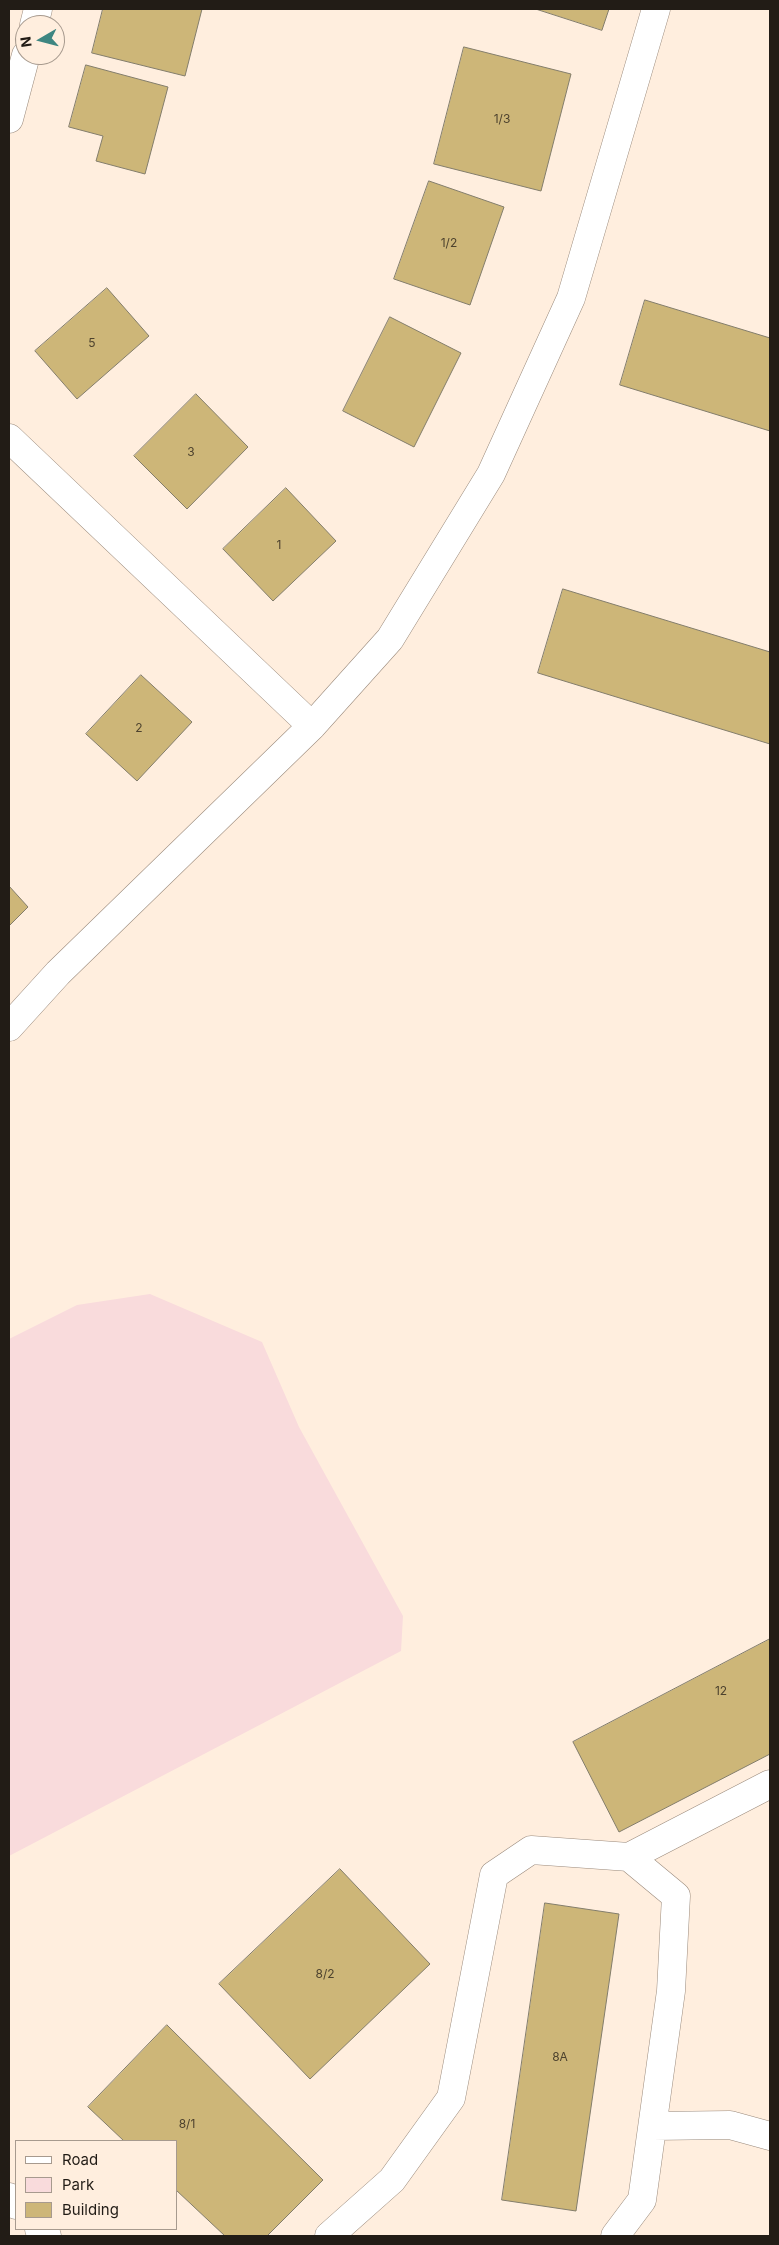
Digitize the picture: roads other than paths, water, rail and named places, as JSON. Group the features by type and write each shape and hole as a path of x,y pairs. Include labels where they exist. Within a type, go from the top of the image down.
{"street":[{"path":"9,1027 58,973 312,726 390,638 491,474 571,298 656,9"},
{"path":"9,119 23,65"},
{"path":"9,438 312,726"},
{"path":"329,2236 392,2180 450,2098 494,1875 531,1850 629,1857 770,1784"},
{"path":"615,2236 642,2200 671,1991 676,1896 629,1857"},
{"path":"653,2126 730,2125 770,2136"}]}
